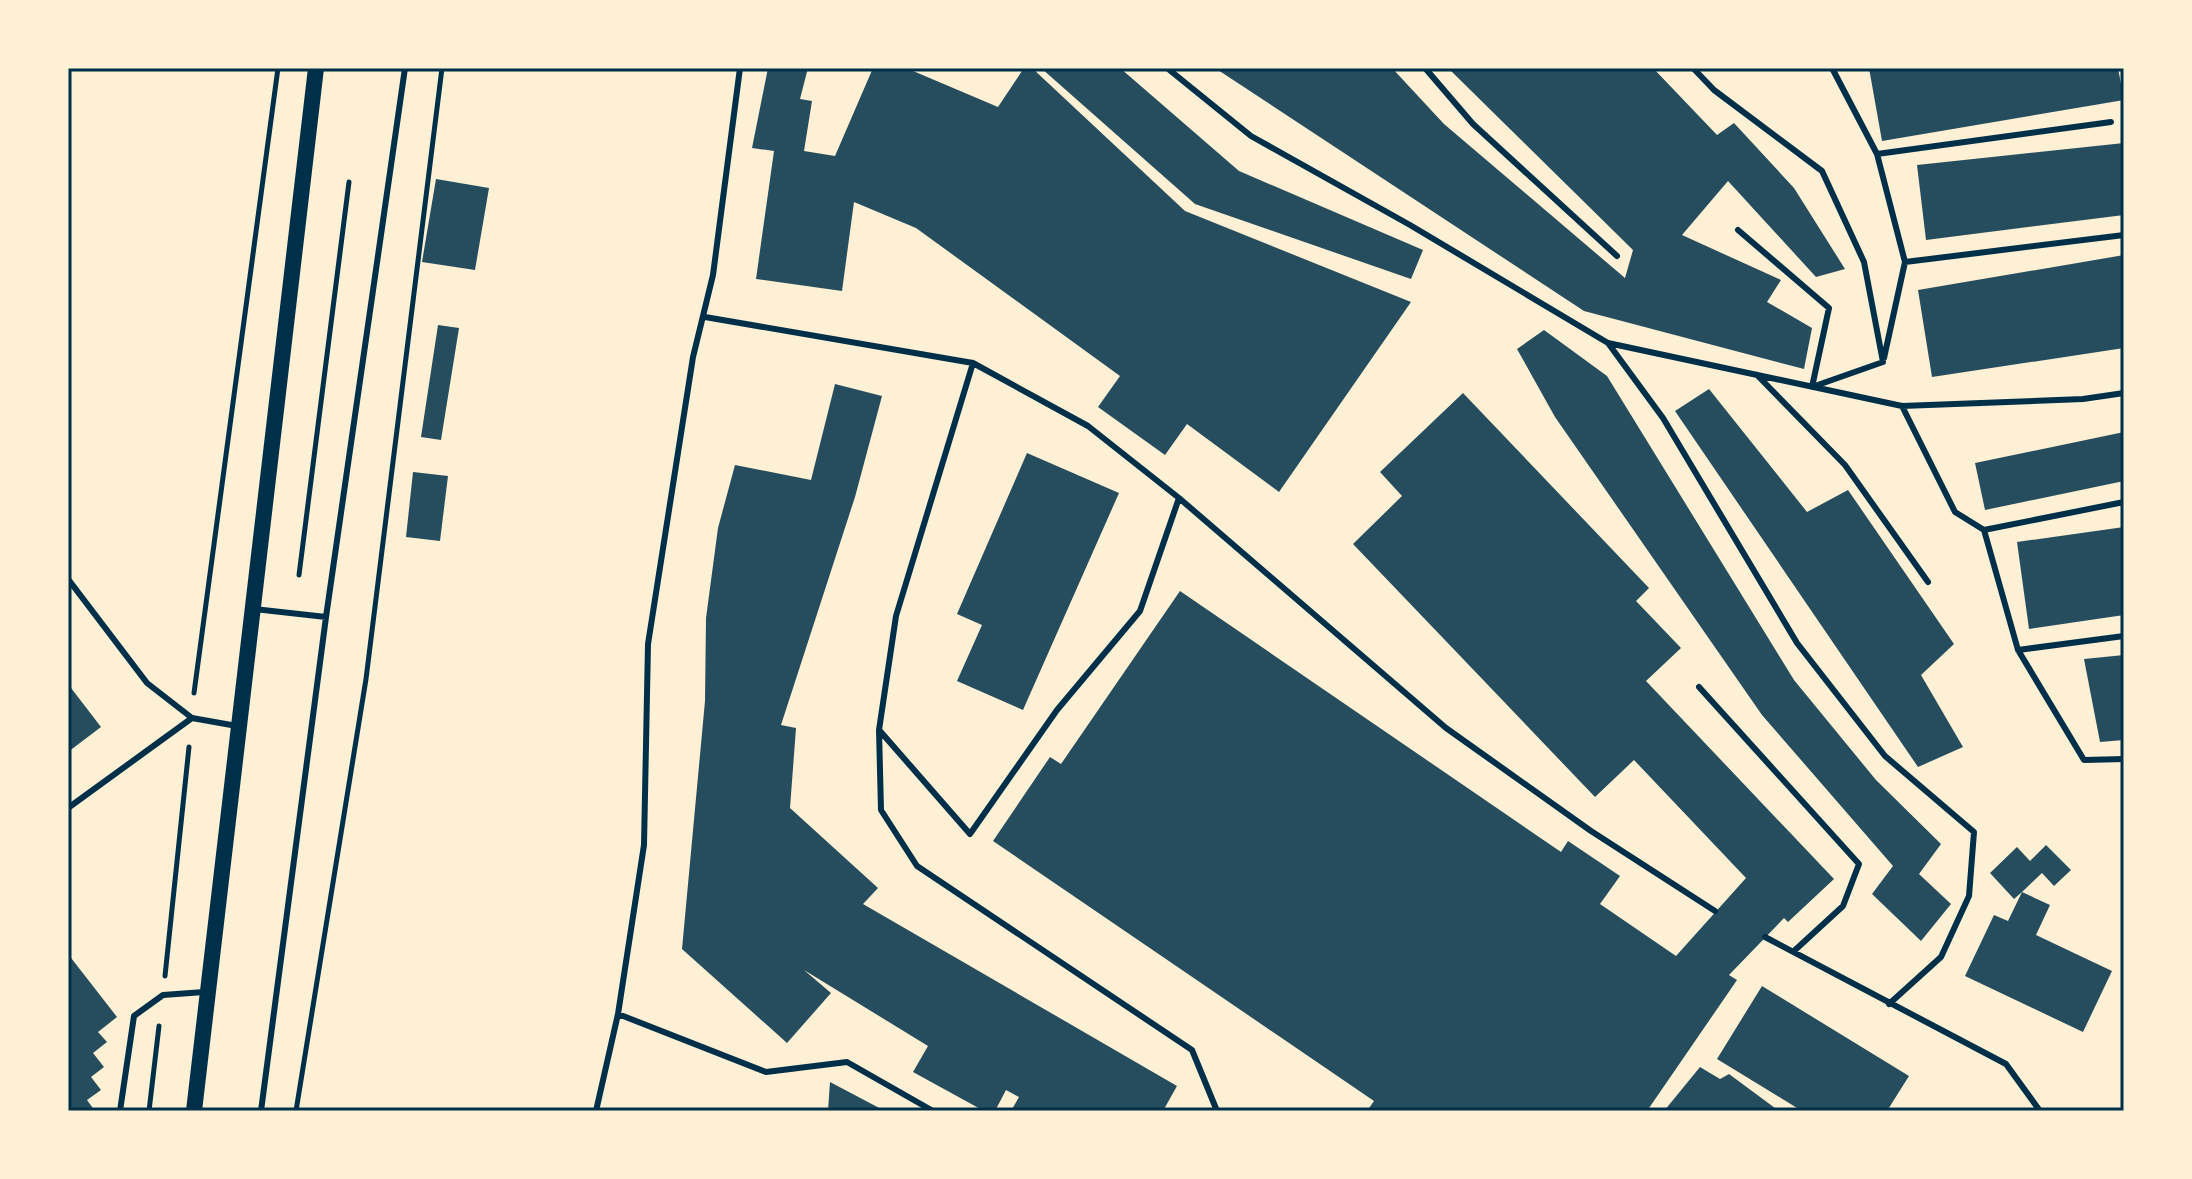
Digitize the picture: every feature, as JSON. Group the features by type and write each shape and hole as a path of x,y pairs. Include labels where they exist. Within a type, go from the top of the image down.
{"main road":[{"path":"194,1111 316,68"}],"lane":[{"path":"596,1111 618,1014 644,845 648,644 693,357 705,317 740,68"},
{"path":"1167,68 1251,136 1410,225 1608,343 1902,406 2083,399 2124,393"},
{"path":"1425,68 1473,124 1617,256"},
{"path":"1693,68 1714,90 1822,171 1864,262 1883,362"},
{"path":"1832,68 1877,154 1905,262 1883,362"},
{"path":"261,1111 326,617 404,69"},
{"path":"1877,154 2111,122"},
{"path":"1738,230 1829,308 1812,387"},
{"path":"1905,262 2124,235"},
{"path":"705,317 973,363 1088,426 1179,498 1446,728 1591,831 1715,911"},
{"path":"1608,343 1663,418 1797,643 1885,756 1974,832 1969,896 1941,957 1889,1004"},
{"path":"1812,387 1883,362"},
{"path":"973,363 896,616 879,730 881,810 917,866 1192,1050 1217,1111"},
{"path":"1757,375 1845,465 1928,582"},
{"path":"1902,406 1955,512 1984,530 2018,650 2084,760 2124,759"},
{"path":"879,730 970,834 1057,710 1140,611 1179,498"},
{"path":"1984,530 2124,502"},
{"path":"68,579 147,683 192,718 240,727"},
{"path":"254,609 326,617"},
{"path":"2018,650 2124,636"},
{"path":"1699,687 1859,864 1843,906 1794,951"},
{"path":"68,808 192,718"},
{"path":"1765,937 2006,1064 2040,1111"},
{"path":"120,1111 134,1016 163,995 208,992"},
{"path":"618,1014 766,1072 847,1062 933,1111"}],"path":[{"path":"149,1111 192,718 278,68"},
{"path":"296,1111 366,679 442,68"},
{"path":"299,575 349,182"}],"building":[{"path":"768,68 808,68 800,99 812,101 804,151 835,156 873,68 906,68 998,107 1024,68 1032,68 1185,211 1411,302 1279,492 1187,424 1165,455 1098,407 1120,376 916,228 854,202 842,291 756,279 774,151 752,148"},
{"path":"1041,68 1120,68 1239,171 1423,250 1411,279 1195,204"},
{"path":"1215,68 1392,68 1444,124 1625,278 1633,250 1448,68 1653,68 1717,135 1734,123 1794,188 1845,269 1816,277 1728,181 1682,235 1781,280 1767,302 1812,328 1804,369 1584,311"},
{"path":"1869,68 2118,68 2124,100 1882,141"},
{"path":"2124,143 2124,215 1926,240 1917,165"},
{"path":"436,179 489,188 475,270 422,262"},
{"path":"2124,255 2124,348 1932,377 1918,290"},
{"path":"438,325 459,328 441,440 421,437"},
{"path":"1544,330 1607,376 1794,680 1876,780 1941,844 1919,874 1951,904 1921,941 1872,894 1893,866 1762,715 1555,417 1517,349"},
{"path":"835,384 882,396 855,497 781,725 796,728 790,808 878,888 863,904 1177,1086 1163,1111 1011,1111 1019,1097 1006,1090 995,1111 984,1111 913,1072 928,1046 804,970 831,993 787,1043 682,949 705,701 706,618 718,528 735,465 811,480"},
{"path":"1709,389 1807,512 1848,490 1954,644 1921,675 1963,747 1918,767 1675,411"},
{"path":"1463,393 1649,588 1636,601 1681,648 1646,681 1834,879 1788,922 1784,918 1729,975 1737,980 1647,1111 1367,1111 1374,1101 993,841 1050,757 1061,764 1180,591 1561,852 1568,841 1620,876 1600,904 1676,956 1746,878 1634,760 1595,797 1353,544 1402,496 1380,472"},
{"path":"2124,432 2124,481 1985,510 1975,463"},
{"path":"1027,453 1119,493 1023,710 957,681 982,625 957,614"},
{"path":"413,472 448,476 440,541 406,537"},
{"path":"2124,527 2124,615 2029,629 2017,542"},
{"path":"2124,655 2124,740 2100,742 2084,659"},
{"path":"68,684 101,727 68,752"},
{"path":"2046,845 2071,870 2054,886 2042,873 2014,899 1990,873 2017,847 2030,861"},
{"path":"2022,892 2050,905 2036,935 2112,971 2083,1032 1965,976 1994,915 2008,921"},
{"path":"68,954 117,1017 98,1032 107,1042 93,1053 104,1067 91,1077 101,1090 87,1100 95,1111 68,1111"},
{"path":"1762,986 1909,1076 1887,1111 1802,1111 1717,1059"},
{"path":"1700,1067 1720,1079 1729,1074 1779,1111 1664,1111"},
{"path":"830,1082 885,1111 828,1111"}]}
